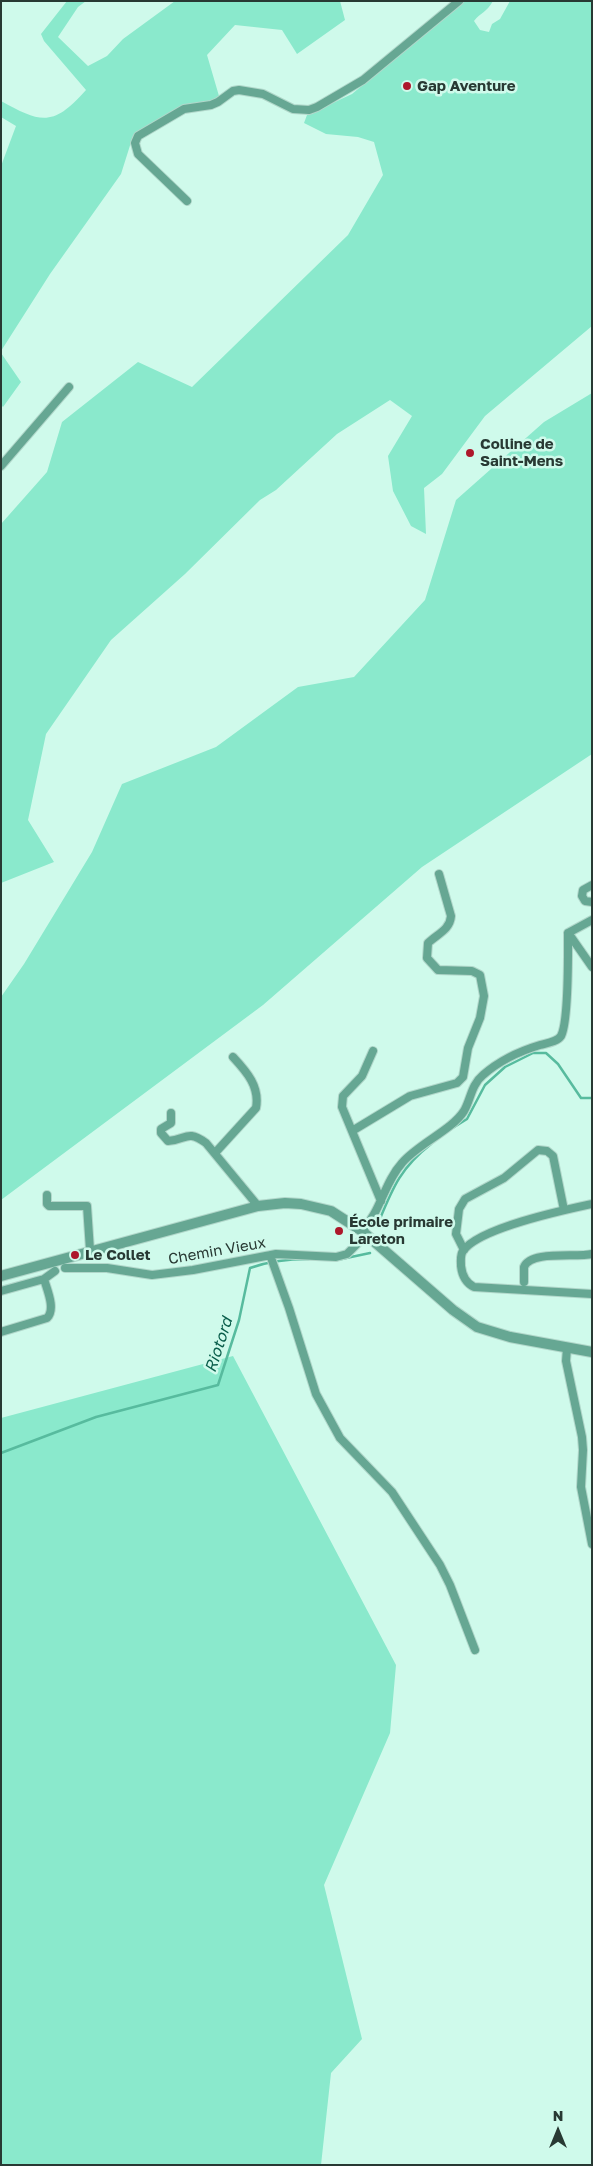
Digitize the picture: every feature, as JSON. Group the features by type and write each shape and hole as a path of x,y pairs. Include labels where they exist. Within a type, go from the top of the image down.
{"street":[{"path":"187,201 138,154 135,143 138,136 184,109 211,105 233,91 239,90 263,94 293,109 309,110 317,107 363,80 459,1"},
{"path":"1,466 69,388"},
{"path":"352,1131 410,1096 457,1083 463,1077 468,1048 480,1018 484,996 483,984 480,975 472,971 438,970 432,966 427,958 428,943 448,928 451,923 451,916 439,874"},
{"path":"592,885 583,890 582,896 585,902 592,902"},
{"path":"592,920 568,933 592,967"},
{"name":"Chemin Vieux","path":"44,1279 55,1271 61,1271 65,1263 152,1275 271,1259 348,1254 376,1214 401,1164 413,1152 464,1112 474,1083 483,1074 506,1059 553,1041 561,1035 565,1021 568,933"},
{"path":"373,1051 362,1076 343,1096 342,1107 381,1201"},
{"path":"215,1153 256,1108 257,1092 247,1072 234,1057"},
{"path":"171,1113 171,1123 161,1129 161,1133 168,1141 187,1135 196,1135 215,1153 258,1206"},
{"path":"464,1250 456,1234 459,1209 465,1200 504,1178 538,1150 547,1151 553,1156 564,1210"},
{"path":"47,1196 47,1204 49,1206 87,1206 90,1250"},
{"path":"1,1276 48,1262 65,1263 90,1250 221,1215 258,1206 285,1203 315,1207 337,1214 364,1233 453,1310 477,1328 510,1337 592,1352"},
{"path":"592,1204 564,1210 494,1231 478,1238 464,1250 461,1258 461,1271 466,1280 474,1287 592,1294"},
{"path":"524,1282 524,1267 531,1259 557,1255 592,1254"},
{"path":"271,1259 321,1403 340,1438 392,1492 440,1565 450,1584 475,1650"},
{"path":"48,1262 50,1268 55,1271"},
{"path":"1,1291 44,1279 51,1308 47,1318 1,1332"},
{"path":"567,1348 566,1361 583,1450 581,1487 592,1544"}],"green space":[{"path":"67,1 86,1 78,7 58,37 88,66 107,56 123,39 175,1 340,1 345,20 297,54 282,30 235,25 207,55 219,96 215,102 183,107 133,136 121,174 50,274 1,351 1,166 16,126 1,117 1,101 27,114 47,118 65,110 86,90 44,41 41,34"},
{"path":"462,1 493,1 474,21 480,30 489,32 492,24 500,19 510,1 592,1 592,326 485,416 442,474 424,488 426,534 411,526 393,491 388,456 412,416 390,400 337,434 276,490 260,500 185,574 111,640 46,734 28,820 54,862 1,883 1,524 47,472 62,422 138,362 192,387 348,235 383,175 374,142 358,137 326,134 304,123 307,115 352,94"},
{"path":"1,353 21,382 3,407 1,405"},
{"path":"592,393 592,754 422,867 263,1005 1,1200 1,997 24,964 92,852 122,784 216,747 298,687 354,677 425,600 456,500 544,422"},
{"path":"233,1356 396,1665 390,1733 324,1885 362,2039 331,2073 321,2165 1,2165 1,1418"}],"waterway":[{"name":"Riotord","path":"451,1129 467,1119 485,1085 505,1067 533,1053 546,1053 558,1064 581,1098 592,1098"},
{"name":"Riotord","path":"377,1226 392,1191 404,1171 431,1144"},
{"name":"Riotord","path":"337,1260 370,1253"},
{"name":"Riotord","path":"1,1453 96,1417 218,1385 239,1320 250,1268 279,1261 309,1259"}],"place":[{"name":"Gap Aventure","path":"407,86"},
{"name":"Colline de Saint-Mens","path":"470,453"},
{"name":"École primaire Lareton","path":"339,1231"},
{"name":"Le Collet","path":"75,1255"}]}
